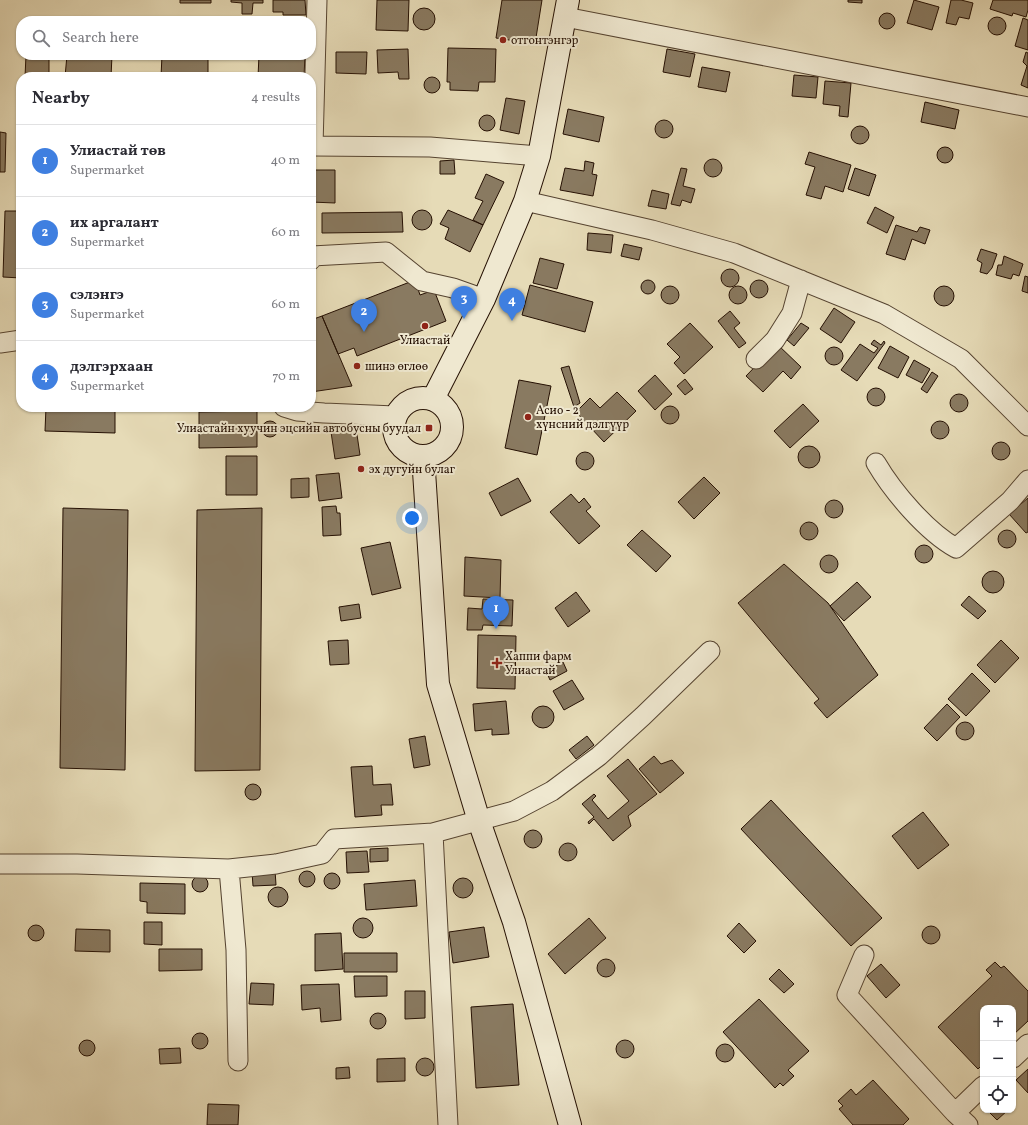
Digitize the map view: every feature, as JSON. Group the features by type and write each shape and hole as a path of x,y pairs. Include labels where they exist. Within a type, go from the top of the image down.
{"street":[{"path":"316,49 317,0"},
{"path":"433,399 484,299 525,201 539,156 567,8 1028,107"},
{"path":"316,60 316,72"},
{"path":"316,146 430,147 539,156"},
{"path":"525,201 652,230 734,253 884,314 962,359 1028,426"},
{"path":"316,256 386,252 422,281 454,288 484,299"},
{"path":"756,359 775,340 792,313 801,280"},
{"path":"0,343 16,341"},
{"path":"422,398 433,399 443,406 449,415 452,426 450,437 444,447 434,453 423,456 412,454 402,448 396,438 394,427 396,416 402,406 411,400 422,398"},
{"path":"310,412 396,416"},
{"path":"423,456 438,684 479,820 514,922 570,1125"},
{"path":"876,463 884,477 922,521 946,542 956,548 1010,501 1028,480"},
{"path":"0,864 76,864 229,869 276,864 322,854 334,839 433,833 514,811 552,791 599,756 710,651"},
{"path":"433,833 448,1125"},
{"path":"229,869 236,950 238,1061"},
{"path":"864,955 847,995 961,1119 980,1090"},
{"path":"1016,1055 1028,1044"}],"building":[{"path":"180,0 211,0 211,3 180,3"},
{"path":"231,0 263,0 263,3 253,3 252,14 242,14 242,3 231,2"},
{"path":"273,0 305,0 306,15 283,15 283,12 273,12"},
{"path":"377,0 409,0 408,31 376,30"},
{"path":"502,0 542,0 535,44 496,38"},
{"path":"848,0 862,0 862,3 848,2"},
{"path":"914,0 939,7 932,30 907,23"},
{"path":"951,0 961,0 973,3 969,19 959,17 956,25 946,23"},
{"path":"993,0 1028,0 1026,17 1013,13 1012,16 990,9"},
{"path":"424,8 432,11 435,19 432,27 424,30 416,27 413,19 416,11"},
{"path":"887,13 894,18 895,21 890,28 887,29 880,24 879,21 884,14"},
{"path":"997,17 1003,20 1006,26 1003,32 997,35 991,32 988,26 991,20"},
{"path":"1023,18 1028,20 1028,50 1015,46"},
{"path":"448,48 496,49 495,82 479,82 478,91 450,90 450,82 447,82"},
{"path":"408,49 409,79 399,79 398,72 378,73 377,50"},
{"path":"667,49 695,54 690,77 663,72"},
{"path":"336,52 367,52 366,74 336,73"},
{"path":"1026,52 1028,53 1028,88 1021,85 1027,66 1023,62"},
{"path":"26,60 49,60 49,72 25,72"},
{"path":"67,60 112,60 111,72 65,72"},
{"path":"162,60 208,60 208,72 161,72"},
{"path":"259,60 305,60 304,72 258,72"},
{"path":"702,67 730,72 726,92 698,87"},
{"path":"794,75 818,77 816,98 792,96"},
{"path":"432,77 438,79 440,85 438,91 432,93 426,91 424,85 426,79"},
{"path":"825,81 851,83 848,117 839,116 840,106 823,104"},
{"path":"506,98 525,101 519,134 500,130"},
{"path":"925,102 959,110 955,129 921,122"},
{"path":"568,109 604,117 599,142 563,134"},
{"path":"487,115 493,117 495,123 493,129 487,131 481,129 479,123 481,117"},
{"path":"664,120 670,123 673,129 670,135 664,138 658,135 655,129 658,123"},
{"path":"860,126 866,129 869,135 866,141 860,144 854,141 851,135 854,129"},
{"path":"0,132 6,133 5,172 0,172"},
{"path":"945,147 952,152 953,155 948,162 945,163 938,158 937,155 942,148"},
{"path":"809,152 851,165 843,192 825,186 821,199 806,195 815,167 805,164"},
{"path":"713,159 719,162 722,168 719,174 713,177 707,174 704,168 707,162"},
{"path":"454,160 455,174 440,174 440,161"},
{"path":"585,161 594,163 592,174 597,175 593,196 560,190 565,168 584,171"},
{"path":"681,168 687,169 683,186 695,189 691,203 682,200 680,206 671,204"},
{"path":"855,168 876,175 869,196 848,189"},
{"path":"316,170 335,170 335,203 316,202"},
{"path":"486,174 504,182 483,225 473,220 483,201 475,198"},
{"path":"652,190 669,194 666,209 648,206"},
{"path":"875,207 894,217 887,233 867,223"},
{"path":"422,210 429,213 432,220 429,227 422,230 415,227 412,220 415,213"},
{"path":"448,210 483,225 470,252 445,239 449,228 440,224"},
{"path":"5,211 16,211 16,278 3,277"},
{"path":"402,212 403,232 322,233 322,213"},
{"path":"896,225 917,232 920,227 930,230 925,244 912,239 905,260 886,254"},
{"path":"588,233 613,235 611,253 587,250"},
{"path":"624,244 642,248 639,260 621,256"},
{"path":"981,249 997,254 992,268 987,274 980,272 982,263 977,260"},
{"path":"1004,256 1023,264 1019,276 1013,274 1011,279 996,275 998,265 1002,265"},
{"path":"540,258 564,264 557,289 533,283"},
{"path":"730,269 736,272 739,278 736,284 730,287 724,284 721,278 724,272"},
{"path":"1025,276 1028,277 1028,293 1022,291"},
{"path":"415,280 420,295 434,290 446,321 357,356 354,348 338,354 322,316"},
{"path":"645,280 651,280 655,284 655,290 651,294 645,294 641,290 641,284"},
{"path":"759,280 763,281 767,285 767,293 763,297 759,298 755,297 751,293 750,289 751,285 755,281"},
{"path":"530,285 593,302 585,332 522,315"},
{"path":"670,286 676,289 679,295 676,301 670,304 664,301 661,295 664,289"},
{"path":"738,286 742,287 746,291 746,299 742,303 738,304 734,303 730,299 729,295 730,291 734,287"},
{"path":"944,286 951,289 954,296 951,303 944,306 937,303 934,296 937,289"},
{"path":"834,308 855,322 841,343 820,329"},
{"path":"730,311 740,323 734,328 746,343 739,348 718,321"},
{"path":"322,316 352,386 316,391 316,318"},
{"path":"690,323 713,347 684,374 674,363 680,357 667,344"},
{"path":"801,323 809,328 794,346 787,340"},
{"path":"874,340 881,345 884,341 885,343 857,381 841,370 860,344 874,353 878,348 871,344"},
{"path":"777,344 801,367 791,379 783,371 763,392 746,376"},
{"path":"890,346 909,357 898,378 878,368"},
{"path":"834,347 838,348 842,352 842,360 838,364 834,365 830,364 826,360 825,356 826,352 830,348"},
{"path":"914,360 930,369 922,383 906,375"},
{"path":"569,366 580,403 574,407 561,368"},
{"path":"932,372 938,376 927,393 921,389"},
{"path":"655,375 672,394 655,410 638,391"},
{"path":"685,379 693,389 685,395 677,386"},
{"name":"Асио - 2 хүнсний дэлгүүр","path":"519,380 551,386 537,455 505,448"},
{"path":"876,388 882,391 885,397 882,403 876,406 870,403 867,397 870,391"},
{"path":"617,392 636,411 604,442 576,412 590,398 600,408"},
{"path":"959,394 965,397 968,403 965,409 959,412 953,409 950,403 953,397"},
{"path":"803,404 819,421 790,448 774,431"},
{"path":"670,406 676,409 679,415 676,421 670,424 664,421 661,415 664,409"},
{"path":"46,412 115,412 115,433 45,431"},
{"path":"199,412 257,412 257,447 199,448"},
{"path":"270,421 276,423 278,429 276,435 270,437 264,435 262,429 264,423"},
{"path":"940,421 946,424 949,430 946,436 940,439 934,436 931,430 934,424"},
{"path":"356,428 360,455 335,459 331,432"},
{"path":"1001,442 1005,443 1009,447 1009,455 1005,459 1001,460 997,459 993,455 992,451 993,447 997,443"},
{"path":"809,446 813,447 819,453 819,461 813,467 809,468 805,467 799,461 798,457 799,453 805,447"},
{"path":"585,452 591,455 594,461 591,467 585,470 579,467 576,461 579,455"},
{"path":"226,456 257,456 257,495 226,495"},
{"path":"339,473 342,498 319,501 316,475"},
{"path":"704,477 720,493 694,519 678,502"},
{"path":"309,478 309,497 291,498 291,479"},
{"path":"518,478 531,501 501,516 489,493"},
{"path":"571,494 579,503 584,498 591,507 586,511 600,526 579,544 550,512"},
{"path":"1028,498 1028,532 1026,533 1009,514"},
{"path":"834,500 840,503 843,509 840,515 834,518 828,515 825,509 828,503"},
{"path":"336,506 337,513 340,513 341,535 323,536 322,507"},
{"path":"63,508 128,510 125,770 60,768"},
{"path":"262,508 260,770 195,771 197,510"},
{"path":"809,522 813,523 817,527 817,535 813,539 809,540 805,539 801,535 800,531 801,527 805,523"},
{"path":"642,530 671,556 656,572 627,545"},
{"path":"1007,530 1011,531 1015,535 1015,543 1011,547 1007,548 1003,547 999,543 998,539 999,535 1003,531"},
{"path":"390,542 401,588 372,595 361,548"},
{"path":"924,545 928,546 932,550 932,558 928,562 924,563 920,562 916,558 915,554 916,550 920,546"},
{"path":"829,555 835,558 838,564 835,570 829,573 823,570 820,564 823,558"},
{"path":"465,557 501,560 500,598 464,596"},
{"path":"784,564 828,603 878,675 827,718 814,703 819,699 738,603"},
{"path":"993,571 997,572 1003,578 1003,586 997,592 993,593 989,592 983,586 982,582 983,578 989,572"},
{"path":"857,582 871,597 844,621 830,606"},
{"path":"576,592 590,611 568,627 555,608"},
{"path":"969,596 986,611 978,619 961,605"},
{"path":"483,599 513,600 512,626 483,625 482,630 467,630 468,608 482,609"},
{"path":"359,604 361,618 341,621 339,607"},
{"path":"478,635 516,636 515,689 477,688"},
{"path":"348,640 349,664 330,665 328,641"},
{"path":"1001,640 1019,658 995,683 977,665"},
{"path":"563,662 567,671 550,680 546,671"},
{"path":"972,673 990,691 966,716 948,699"},
{"path":"572,680 584,699 564,710 553,691"},
{"path":"506,701 509,734 492,735 492,729 475,731 473,704"},
{"path":"947,704 960,717 937,741 924,728"},
{"path":"543,706 547,707 553,713 553,721 547,727 543,728 539,727 533,721 532,717 533,713 539,707"},
{"path":"965,722 971,725 974,731 971,737 965,740 959,737 956,731 959,725"},
{"path":"425,736 430,765 414,768 409,739"},
{"path":"587,736 594,745 576,759 569,750"},
{"path":"654,756 661,764 672,760 684,773 660,793 639,769"},
{"path":"628,759 657,794 628,816 631,826 613,841 594,819 589,824 588,822 594,817 582,804 594,794 596,796 592,800 608,819 629,801 607,776"},
{"path":"372,766 373,785 391,784 393,805 381,805 382,815 355,817 351,767"},
{"path":"253,784 259,786 261,792 259,798 253,800 247,798 245,792 247,786"},
{"path":"771,800 882,918 851,946 741,829"},
{"path":"923,812 949,845 918,869 892,836"},
{"path":"533,830 537,831 541,835 541,843 537,847 533,848 529,847 525,843 524,839 525,835 529,831"},
{"path":"568,843 572,844 576,848 576,856 572,860 568,861 564,860 560,856 559,852 560,848 564,844"},
{"path":"388,848 388,861 370,862 370,849"},
{"path":"367,851 369,872 347,873 346,852"},
{"path":"275,870 276,885 253,886 252,872"},
{"path":"307,871 313,873 315,879 313,885 307,887 301,885 299,879 301,873"},
{"path":"332,873 338,875 340,881 338,887 332,889 326,887 324,881 326,875"},
{"path":"200,876 206,878 208,884 206,890 200,892 194,890 192,884 194,878"},
{"path":"463,878 470,881 473,888 470,895 463,898 456,895 453,888 456,881"},
{"path":"415,880 417,906 366,910 364,884"},
{"path":"140,883 185,884 185,914 147,913 147,902 140,901"},
{"path":"278,887 285,890 288,897 285,904 278,907 271,904 268,897 271,890"},
{"path":"363,918 370,921 373,928 370,935 363,938 356,935 353,928 356,921"},
{"path":"589,918 606,938 565,974 548,954"},
{"path":"144,922 162,922 162,945 144,944"},
{"path":"739,923 756,941 744,953 727,936"},
{"path":"36,925 42,927 44,933 42,939 36,941 30,939 28,933 30,927"},
{"path":"931,926 935,927 939,931 939,939 935,943 931,944 927,943 923,939 922,935 923,931 927,927"},
{"path":"484,927 489,957 453,963 449,932"},
{"path":"76,929 110,930 110,952 75,951"},
{"path":"341,933 343,969 315,971 315,934"},
{"path":"159,949 202,949 202,970 159,971"},
{"path":"344,953 397,953 397,972 344,972"},
{"path":"606,959 612,962 615,968 612,974 606,977 600,974 597,968 600,962"},
{"path":"995,962 1001,968 1004,966 1028,991 1028,1021 1016,1032 1016,1005 980,1005 980,1067 978,1069 938,1027 992,976 986,970"},
{"path":"881,964 900,985 886,998 867,976"},
{"path":"779,969 794,984 784,993 769,979"},
{"path":"354,976 387,976 387,996 355,997"},
{"path":"251,983 274,984 273,1005 249,1004"},
{"path":"339,984 341,1020 321,1022 320,1008 302,1010 301,985"},
{"path":"405,991 425,991 425,1018 405,1019"},
{"path":"759,999 809,1051 788,1070 794,1076 783,1086 780,1083 775,1088 723,1032"},
{"path":"513,1004 519,1085 476,1088 471,1007"},
{"path":"378,1013 384,1015 386,1021 384,1027 378,1029 372,1027 370,1021 372,1015"},
{"path":"200,1033 206,1035 208,1041 206,1047 200,1049 194,1047 192,1041 194,1035"},
{"path":"87,1040 93,1042 95,1048 93,1054 87,1056 81,1054 79,1048 81,1042"},
{"path":"625,1040 631,1043 634,1049 631,1055 625,1058 619,1055 616,1049 619,1043"},
{"path":"725,1044 731,1047 734,1053 731,1059 725,1062 719,1059 716,1053 719,1047"},
{"path":"180,1048 181,1063 160,1064 159,1049"},
{"path":"405,1058 405,1081 377,1082 377,1059"},
{"path":"425,1058 429,1059 433,1063 433,1071 429,1075 425,1076 421,1075 417,1071 416,1067 417,1063 421,1059"},
{"path":"349,1067 350,1078 336,1079 336,1068"},
{"path":"1028,1069 1028,1093 1016,1080"},
{"path":"873,1080 909,1119 903,1125 853,1125 839,1109 843,1106 838,1101 851,1089 856,1095"},
{"path":"208,1104 239,1105 238,1125 207,1125"},
{"path":"990,1113 1005,1113 997,1120"}],"place":[{"name":"отгонтэнгэр","path":"503,40"},
{"name":"сэлэнгэ","path":"464,319"},
{"name":"дэлгэрхаан","path":"512,321"},
{"name":"Улиастай","path":"425,326"},
{"name":"их аргалант","path":"364,332"},
{"name":"шинэ өглөө","path":"357,366"},
{"name":"Асио - 2 хүнсний дэлгүүр","path":"528,417"},
{"name":"Улиастайн хуучин эцсийн автобусны буудал","path":"429,428"},
{"name":"эх дугуйн булаг","path":"361,469"},
{"name":"Улиастай төв","path":"496,629"},
{"name":"Хаппи фарм Улиастай","path":"497,663"}]}
